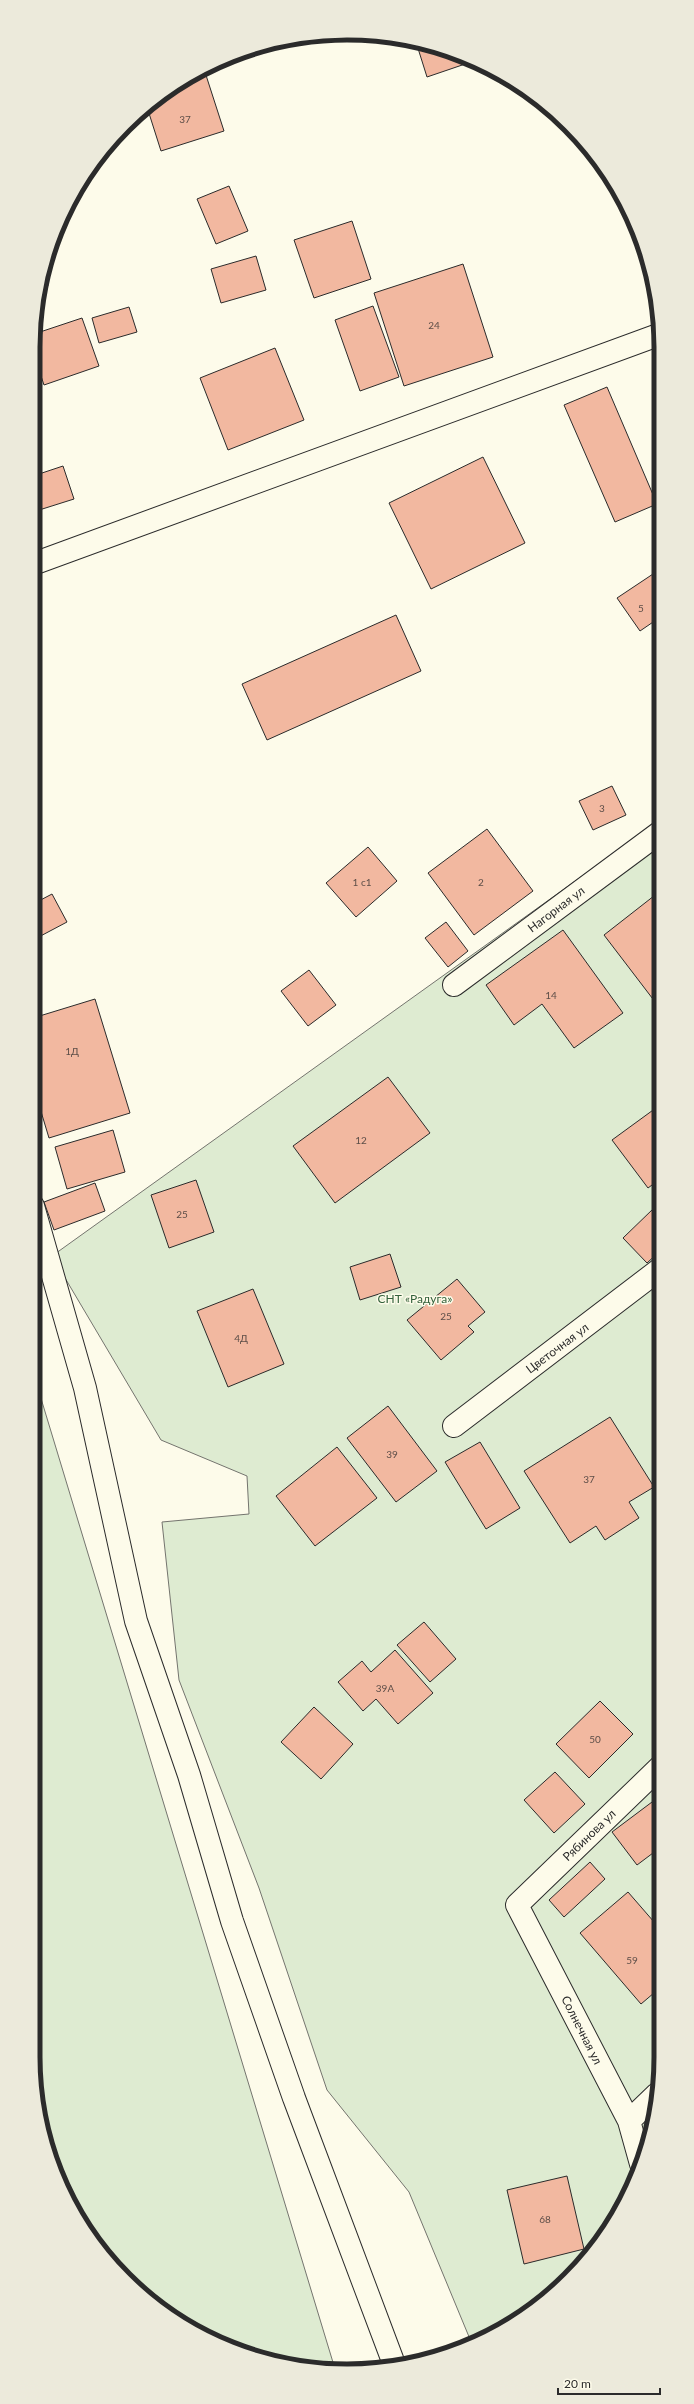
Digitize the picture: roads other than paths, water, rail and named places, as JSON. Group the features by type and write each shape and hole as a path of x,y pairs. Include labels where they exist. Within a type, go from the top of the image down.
{"street":[{"path":"40,561 653,337"},
{"name":"Нагорная ул","path":"454,985 654,837"},
{"path":"40,1230 85,1388 136,1621 189,1775 238,1936 294,2098 393,2360"},
{"name":"Цветочная ул","path":"454,1426 654,1274"},
{"name":"Рябинова ул","path":"517,1904 654,1773"},
{"name":"Солнечная ул","path":"517,1904 629,2121 638,2155"},
{"path":"629,2121 651,2100"}],"park label":[{"name":"СНТ «Радуга»","path":"415,1298"}]}
